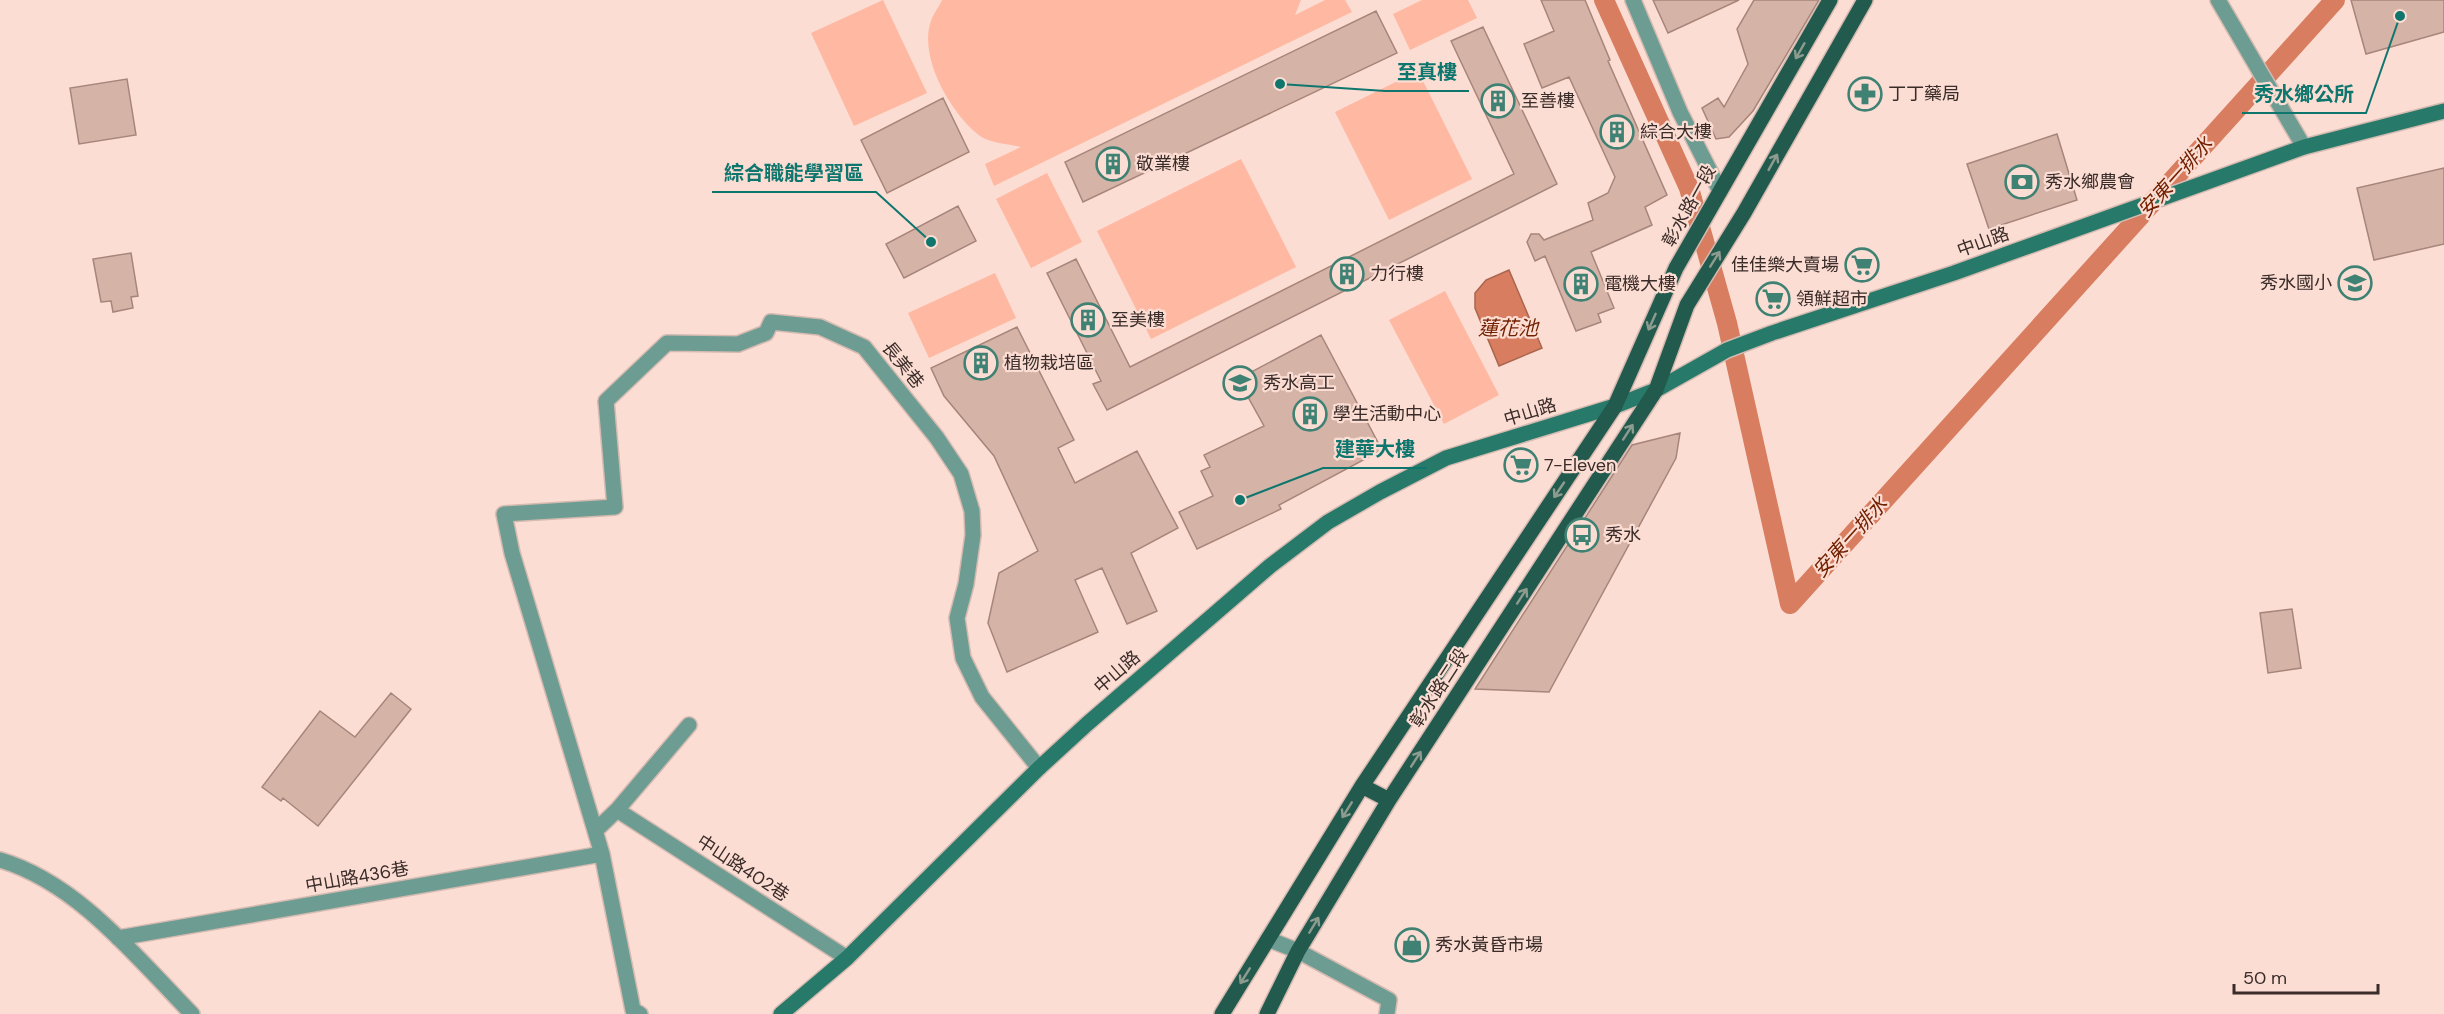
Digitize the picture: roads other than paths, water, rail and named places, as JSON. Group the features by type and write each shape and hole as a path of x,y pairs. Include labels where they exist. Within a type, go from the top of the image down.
{"main road":[{"name":"彰水路一段","path":"1615,406 1676,268 1830,0"},
{"path":"1656,390 1687,305 1744,213 1864,0"},
{"name":"彰水路二段","path":"1267,1014 1298,951 1389,800 1656,390"},
{"name":"彰水路二段","path":"1222,1014 1362,786 1615,406"},
{"path":"1362,786 1389,800"}],"street":[{"path":"1633,0 1717,197"},
{"path":"2218,0 2304,147"},
{"name":"中山路","path":"781,1014 848,958 1039,768 1270,567 1328,522 1446,458 1615,406 1656,390 1727,350 1772,333 1954,273 2304,147 2444,111"},
{"name":"長美巷","path":"595,831 512,553 504,514 615,507 606,401 667,343 738,344 765,333 771,322 820,327 864,347 937,438 961,474 972,511 973,535 966,584 957,618 963,658 982,697 1039,768"},
{"path":"640,1014 633,1010 602,854 595,831 617,810 689,725"},
{"name":"中山路402巷","path":"617,810 848,958"},
{"name":"中山路436巷","path":"118,938 602,854"},
{"path":"0,860 15,864 62,888 118,938 192,1014"},
{"path":"1268,939 1298,951 1389,1000 1388,1014"}],"water":[{"name":"蓮花池","path":"1509,270 1542,348 1499,366 1475,308 1475,293 1486,280"}],"waterway":[{"name":"安東一排水","path":"1604,0 1689,188 1727,323 1790,604 2335,0"}],"place":[{"name":"秀水鄉公所","path":"2400,16"},
{"name":"至真樓","path":"1280,84"},
{"name":"丁丁藥局","path":"1865,94"},
{"name":"至善樓","path":"1498,101"},
{"name":"綜合大樓","path":"1617,132"},
{"name":"敬業樓","path":"1113,164"},
{"name":"秀水鄉農會","path":"2022,182"},
{"name":"綜合職能學習區","path":"931,242"},
{"name":"佳佳樂大賣場","path":"1862,265"},
{"name":"力行樓","path":"1347,274"},
{"name":"秀水國小","path":"2355,283"},
{"name":"電機大樓","path":"1581,284"},
{"name":"領鮮超市","path":"1773,299"},
{"name":"至美樓","path":"1088,320"},
{"name":"植物栽培區","path":"981,363"},
{"name":"秀水高工","path":"1240,383"},
{"name":"學生活動中心","path":"1310,414"},
{"name":"7-Eleven","path":"1521,465"},
{"name":"建華大樓","path":"1240,500"},
{"name":"秀水","path":"1582,535"},
{"name":"秀水黃昏市場","path":"1412,945"}]}
